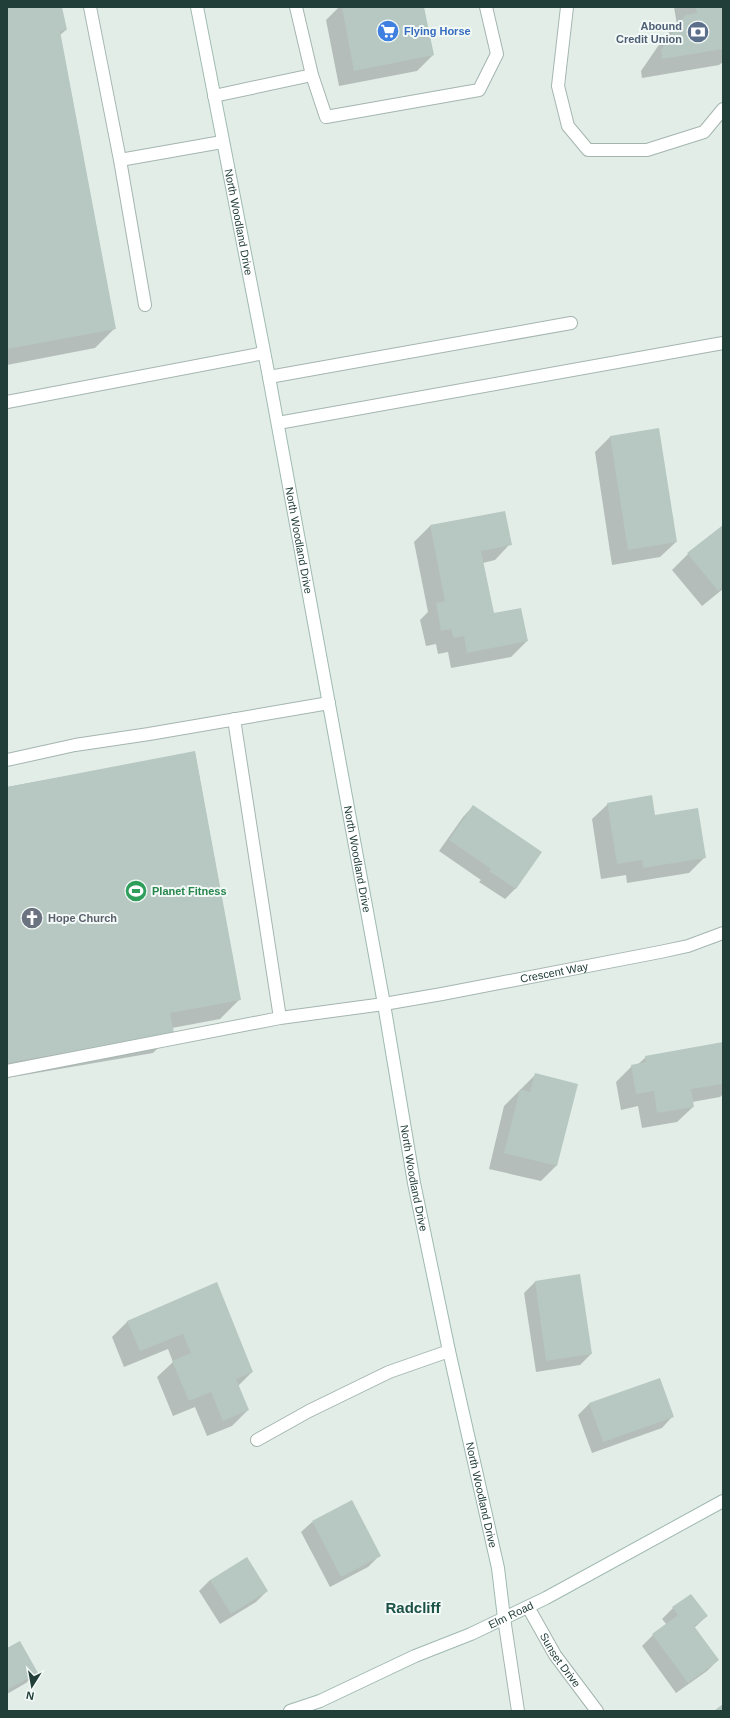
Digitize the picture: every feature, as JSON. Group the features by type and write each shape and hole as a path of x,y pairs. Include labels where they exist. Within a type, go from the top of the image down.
{"street":[{"path":"90,7 120,160 145,305"},
{"name":"North Woodland Drive","path":"197,7 222,142 278,423 384,1004 414,1183 449,1351 498,1568 518,1711"},
{"path":"296,7 312,75 326,117 479,90 497,54 486,7"},
{"path":"567,7 558,86 568,126 588,150 647,150 704,132 723,109"},
{"path":"214,96 312,75"},
{"path":"120,160 222,142"},
{"path":"269,377 571,323"},
{"path":"278,423 723,343"},
{"path":"7,402 264,353"},
{"path":"7,760 75,745 234,720 329,703"},
{"path":"234,720 280,1018"},
{"name":"Crescent Way","path":"7,1071 280,1018 384,1004 442,994 660,952 688,946 723,933"},
{"path":"257,1440 310,1411 389,1372 449,1351"},
{"name":"Elm Road","path":"290,1711 320,1701 415,1656 471,1634 528,1607 723,1500"},
{"name":"Sunset Drive","path":"528,1607 555,1655 597,1711"}],"building":[{"path":"7,7 62,7 67,30 60,31 116,329 7,349"},
{"name":"Flying Horse","path":"342,7 424,7 434,55 354,71"},
{"name":"Abound Credit Union","path":"696,7 723,7 723,49 662,59 661,50 685,15 697,13"},
{"path":"659,428 677,542 628,550 610,436"},
{"path":"505,511 512,545 481,551 494,613 521,608 528,641 467,653 464,636 454,638 451,629 441,631 436,603 445,601 430,525"},
{"path":"723,525 723,587 718,591 687,553"},
{"name":"Planet Fitness","path":"195,751 241,1000 170,1013 174,1033 7,1063 7,787"},
{"path":"652,795 655,815 698,808 706,858 643,868 642,860 617,864 607,803"},
{"path":"473,805 542,852 516,889 489,871 491,869 449,840"},
{"path":"723,1042 723,1084 691,1089 694,1107 657,1113 654,1091 636,1094 631,1065 646,1062 645,1056"},
{"path":"535,1073 578,1084 557,1166 504,1153 520,1089 530,1092"},
{"path":"580,1274 592,1354 546,1361 535,1281"},
{"path":"217,1282 253,1372 236,1379 249,1410 223,1421 211,1392 189,1401 172,1361 191,1353 183,1334 140,1351 127,1321"},
{"path":"660,1378 674,1417 603,1442 589,1403"},
{"path":"352,1500 381,1556 341,1577 312,1521"},
{"path":"247,1557 268,1591 231,1614 210,1580"},
{"path":"691,1594 708,1616 694,1626 719,1660 688,1683 652,1634 678,1615 672,1607"},
{"path":"20,1641 38,1673 7,1690 7,1648"},
{"path":"723,1704 723,1711 714,1711"}],"place":[{"name":"Flying Horse","path":"388,31"},
{"name":"Abound Credit Union","path":"698,32"},
{"name":"Planet Fitness","path":"136,891"},
{"name":"Hope Church","path":"32,918"}],"district":[{"name":"Radcliff","path":"413,1608"}]}
